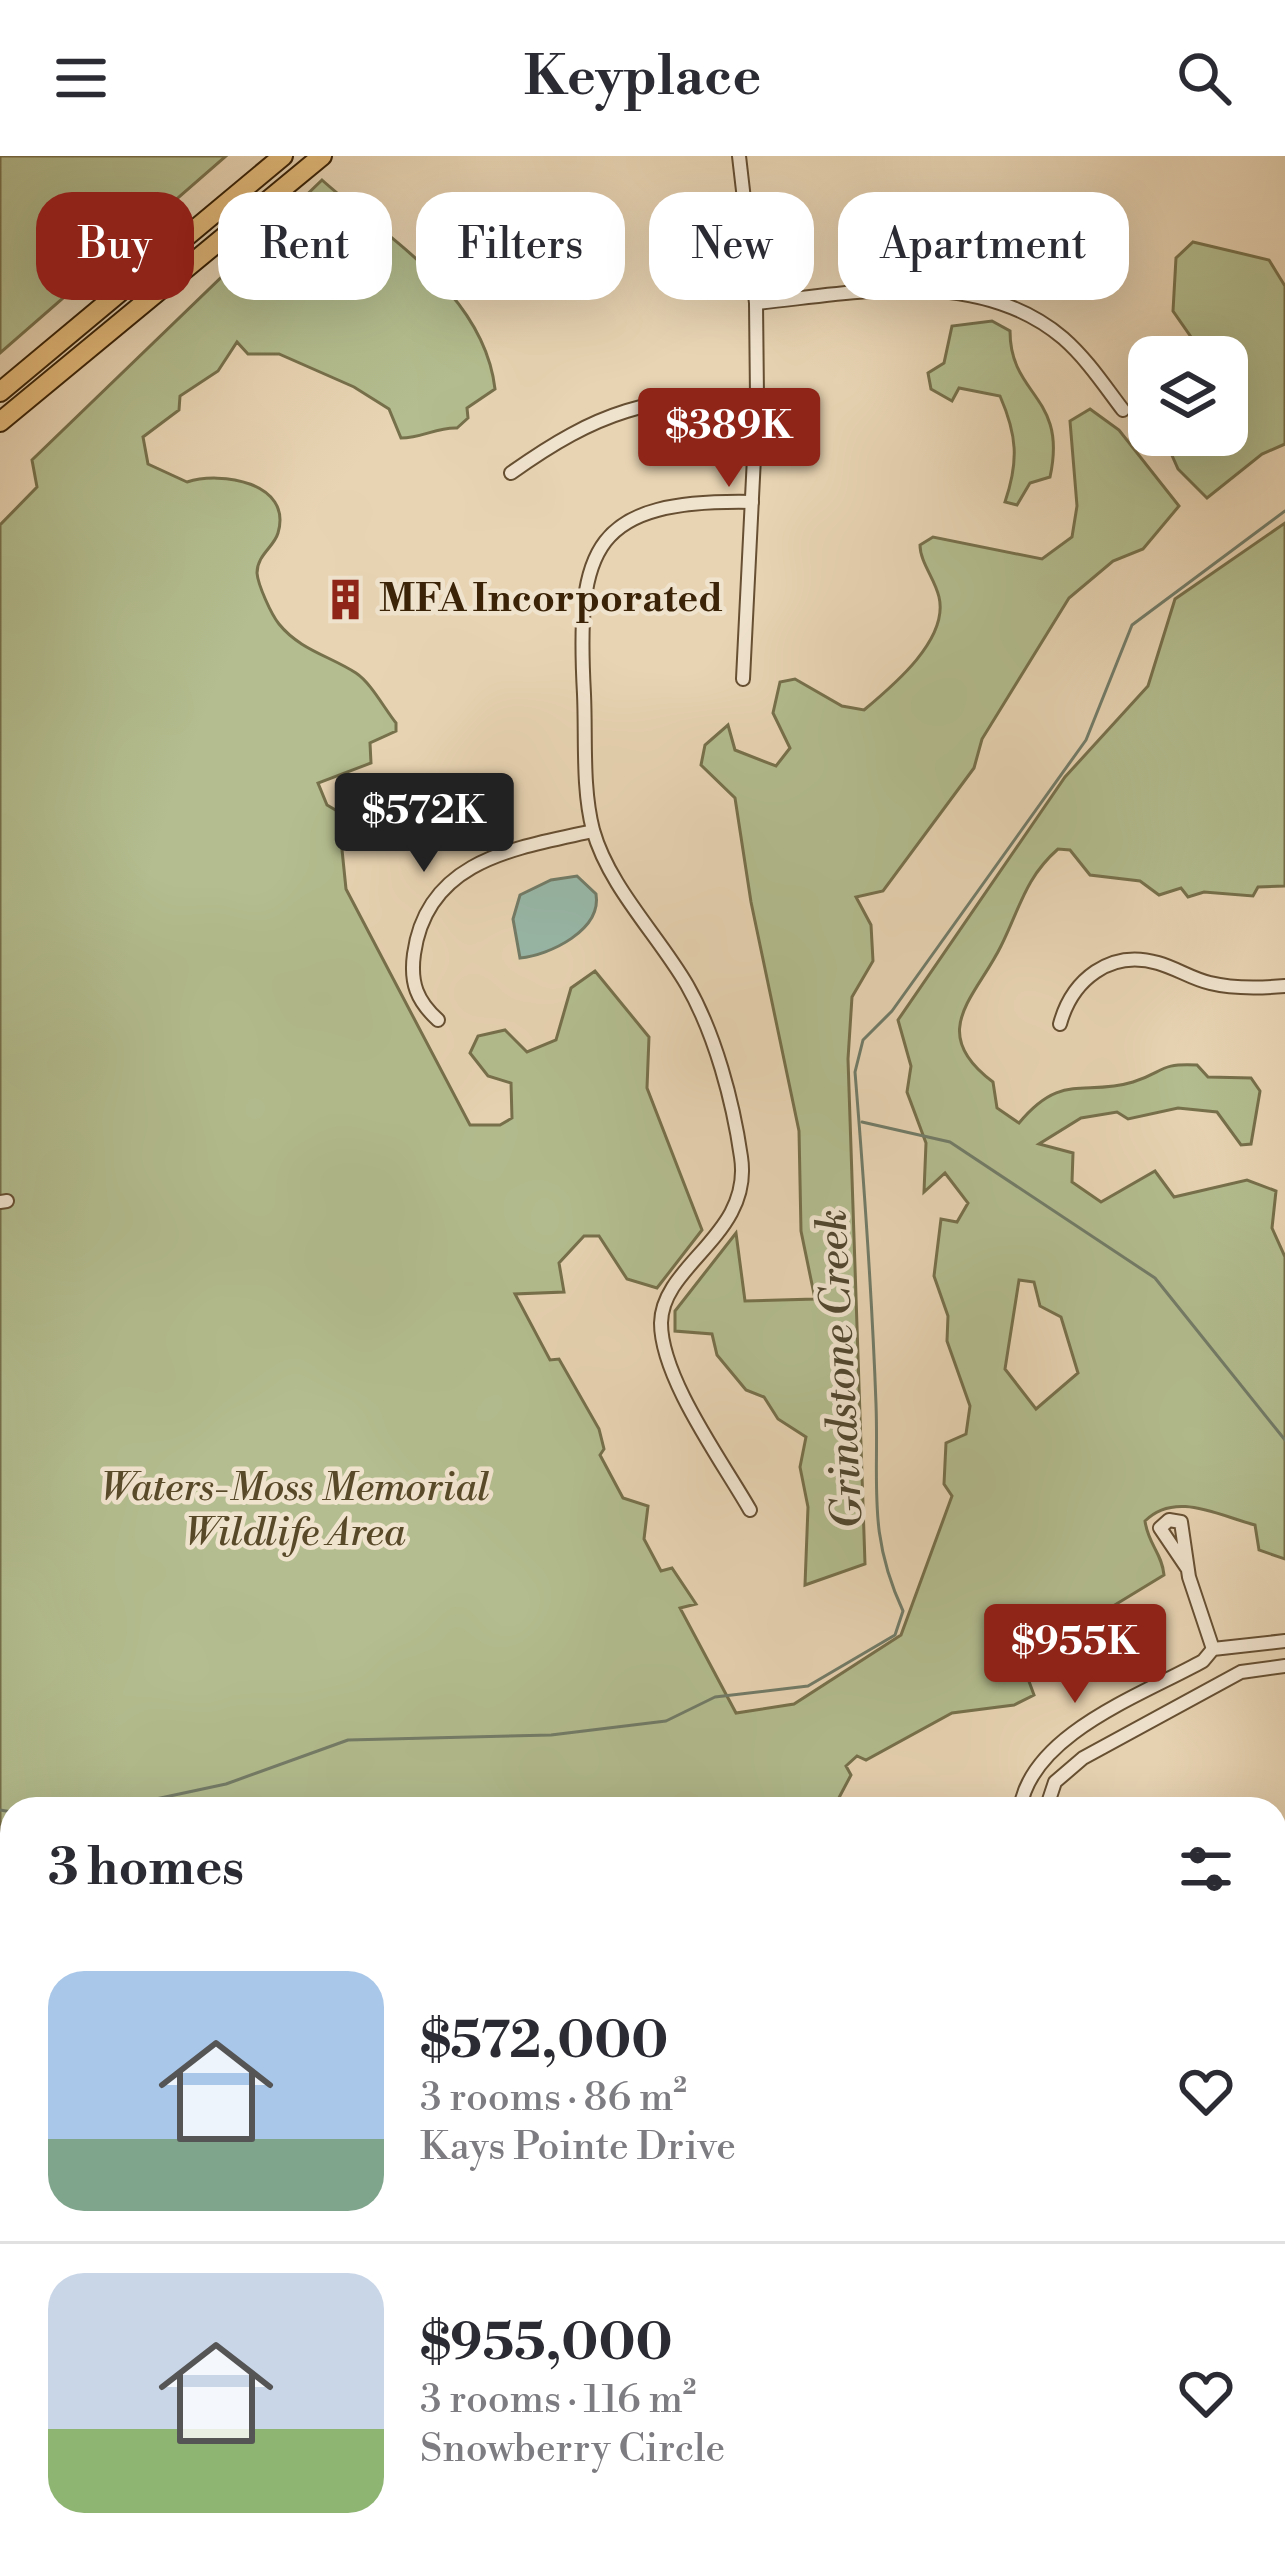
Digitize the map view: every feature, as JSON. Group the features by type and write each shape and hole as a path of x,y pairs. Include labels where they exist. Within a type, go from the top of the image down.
{"main road":[{"path":"0,392 283,156"},
{"path":"0,422 322,156"}],"street":[{"path":"739,156 756,303 757,397 743,679"},
{"path":"756,303 890,290 981,297 1020,311 1059,335 1124,410"},
{"path":"512,473 565,435 630,406 693,396 757,397"},
{"path":"750,1510 671,1366 661,1324 672,1293 735,1210 743,1185 741,1154 701,1010 612,871 593,831 580,604 595,556 630,519 656,506 752,502"},
{"path":"438,1020 419,1003 413,969 422,924 439,895 469,866 491,855 593,831"},
{"path":"1060,1024 1076,986 1090,974 1125,961 1160,964 1209,983 1285,986"},
{"path":"1187,1568 1214,1649"},
{"path":"1022,1797 1026,1781 1056,1744 1203,1661 1214,1649 1285,1641"},
{"path":"1203,1661 1217,1685"},
{"path":"1050,1797 1055,1782 1070,1768 1217,1685 1255,1667 1285,1666"}],"green space":[{"path":"0,156 226,156 185,192 36,192 36,300 61,300 0,353"},
{"path":"322,180 337,192 310,192"},
{"name":"Waters-Moss Memorial Wildlife Area","path":"392,238 416,259 416,300 455,300 473,325 495,389 467,408 468,418 457,428 401,438 389,409 354,387 279,354 248,354 237,342 218,371 180,396 179,410 143,437 148,464 187,482 217,478 250,484 275,502 280,516 278,533 257,573 272,614 296,640 362,677 396,723 396,731 370,743 371,763 318,783 327,805 344,815 349,832 341,840 346,889 470,1125 500,1125 512,1118 511,1083 488,1076 470,1053 478,1036 505,1030 527,1052 556,1040 571,988 595,971 649,1037 647,1088 702,1230 657,1288 627,1279 599,1236 584,1236 559,1263 564,1292 515,1294 550,1360 559,1359 599,1429 604,1449 600,1455 623,1498 648,1506 644,1539 661,1571 672,1568 696,1604 680,1608 736,1713 794,1704 901,1635 952,1496 944,1484 946,1443 966,1434 970,1406 947,1341 948,1316 934,1276 941,1219 957,1222 968,1203 945,1173 924,1192 926,1143 907,1092 911,1066 898,1020 1065,777 1148,686 1175,599 1285,523 1285,886 1258,887 1253,896 1204,892 1188,897 1181,888 1159,895 1140,881 1090,875 1070,850 1058,849 1030,882 1001,946 970,998 959,1030 962,1047 973,1064 993,1082 997,1108 1019,1123 1034,1107 1061,1091 1116,1086 1175,1065 1197,1065 1208,1077 1251,1078 1260,1091 1251,1144 1241,1145 1217,1112 1178,1108 1128,1119 1117,1112 1081,1118 1039,1144 1073,1153 1072,1182 1101,1202 1155,1171 1174,1197 1247,1180 1276,1191 1272,1228 1285,1257 1285,1559 1259,1550 1255,1525 1183,1506 1157,1512 1145,1521 1164,1575 1095,1617 1074,1616 1040,1627 1027,1676 1034,1695 1014,1705 952,1713 866,1760 857,1756 846,1766 851,1775 839,1797 0,1797 0,525 37,487 32,460 218,280 218,300 392,300","holes":["1019,1280 1034,1282 1040,1306 1061,1317 1078,1373 1036,1409 1005,1369"]},
{"path":"1193,242 1269,260 1285,286 1285,444 1262,454 1207,498 1178,469 1172,456 1248,456 1248,336 1190,336 1173,311 1176,258"},
{"path":"992,321 1010,331 1019,370 1051,429 1050,477 1030,483 1017,505 1005,502 1014,448 1000,396 959,388 952,401 931,389 928,373 944,363 952,326"},
{"path":"1090,409 1119,430 1128,441 1128,456 1140,456 1179,506 1143,549 1113,561 1069,598 982,739 974,768 883,891 856,897 871,925 873,961 852,997 848,1059 865,1564 805,1585 808,1507 800,1467 806,1437 778,1419 764,1397 746,1390 717,1355 712,1334 675,1331 675,1311 736,1233 745,1301 815,1299 801,1231 799,1131 751,902 735,798 701,765 705,745 728,725 735,750 776,766 790,748 773,713 780,682 795,679 842,706 864,710 890,688 936,629 939,597 920,545 933,537 1042,559 1072,537 1077,506 1070,421"}],"shaded area":[{"path":"577,876 596,894 591,919 559,946 520,958 513,919 520,895 551,880"}],"waterway":[{"name":"Grindstone Creek","path":"165,1797 226,1784 348,1740 551,1735 666,1721 715,1697 808,1686 895,1635 903,1611 884,1557 877,1509 872,1321 855,1072 863,1040 892,1011 1086,740 1132,625 1285,511"},
{"path":"862,1122 950,1142 1155,1278 1285,1440"}],"place":[{"name":"MFA Incorporated","path":"345,599"}]}
